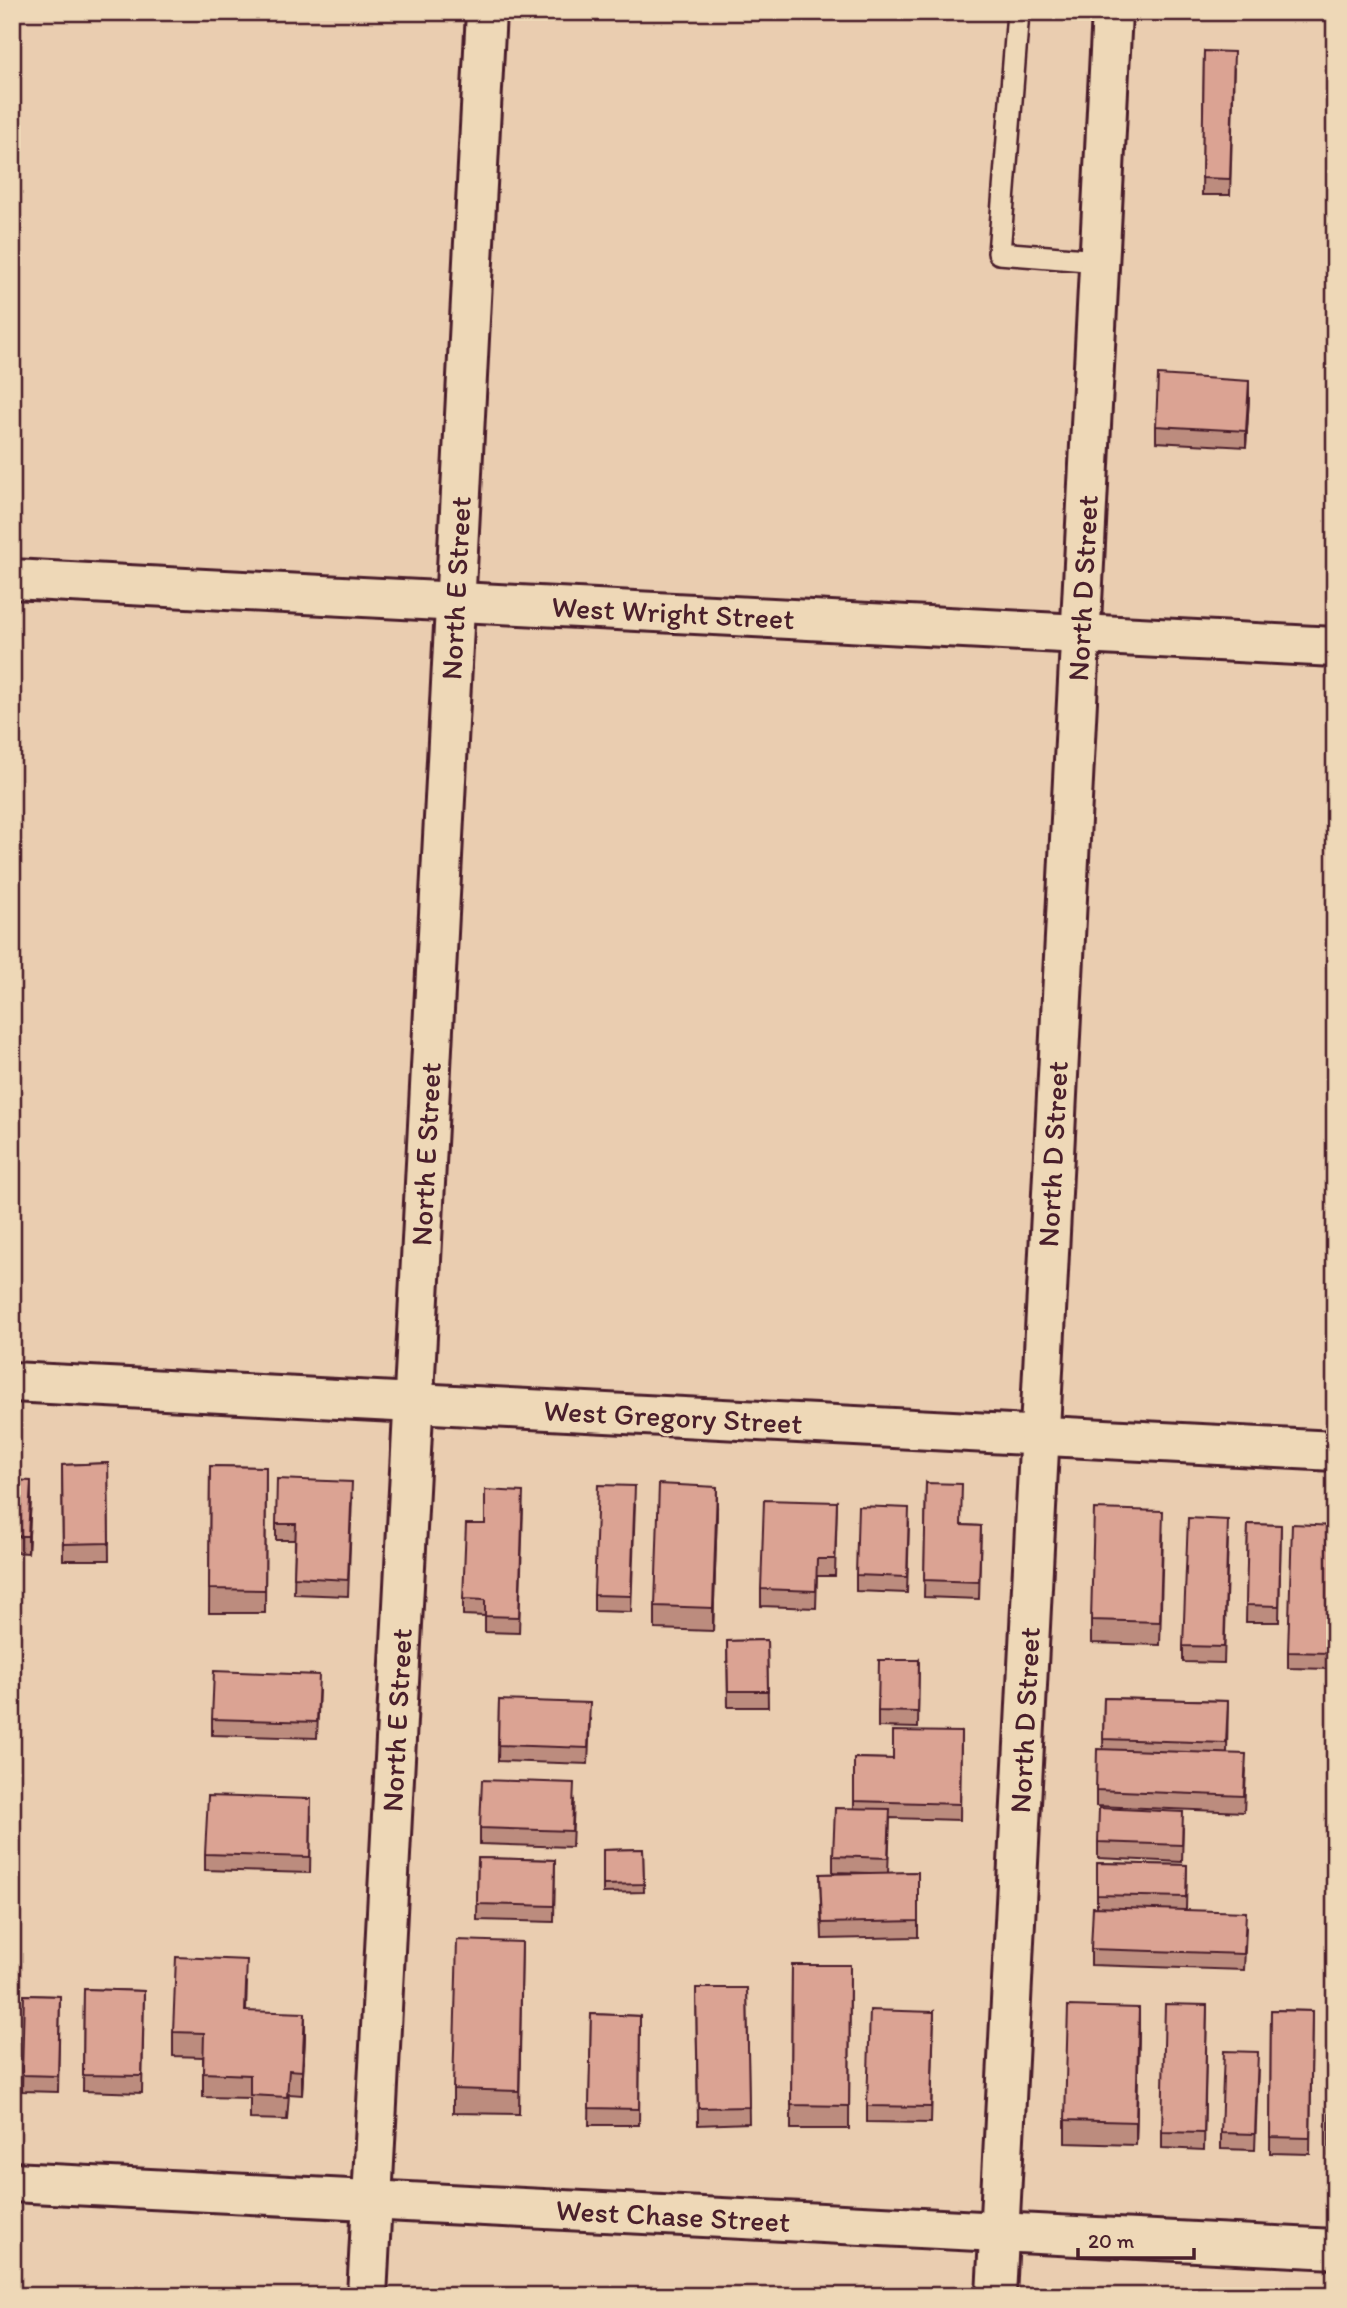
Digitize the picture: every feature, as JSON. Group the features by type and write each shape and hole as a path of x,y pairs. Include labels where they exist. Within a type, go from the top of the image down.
{"street":[{"name":"North E Street","path":"367,2296 486,12"},
{"name":"North D Street","path":"996,2296 1112,12"},
{"name":"West Wright Street","path":"12,579 1335,648"},
{"name":"West Gregory Street","path":"12,1382 1335,1451"},
{"name":"West Chase Street","path":"12,2182 1335,2249"}],"lane":[{"path":"1018,12 999,253 1100,261"}],"building":[{"path":"1204,51 1234,52 1230,179 1202,178"},
{"path":"1334,104 1335,166 1332,166"},
{"path":"1158,375 1249,381 1246,431 1156,426"},
{"path":"108,1463 109,1543 63,1544 62,1465"},
{"path":"210,1466 266,1467 265,1590 209,1589"},
{"path":"277,1479 352,1482 348,1580 294,1577 296,1524 276,1524"},
{"path":"12,1480 31,1481 28,1536 12,1536"},
{"path":"926,1483 962,1484 961,1525 981,1526 979,1582 924,1580"},
{"path":"659,1484 717,1487 713,1608 655,1606"},
{"path":"598,1485 635,1486 631,1596 594,1595"},
{"path":"485,1490 523,1492 519,1617 485,1616 485,1600 463,1599 466,1524 485,1524"},
{"path":"764,1500 837,1502 835,1559 817,1559 816,1591 761,1589"},
{"path":"858,1506 909,1508 907,1577 856,1575"},
{"path":"1094,1509 1163,1511 1160,1622 1091,1620"},
{"path":"1188,1518 1228,1520 1224,1647 1183,1646"},
{"path":"1248,1524 1281,1525 1279,1606 1246,1605"},
{"path":"1292,1524 1335,1526 1330,1653 1288,1652"},
{"path":"767,1640 768,1691 728,1691 727,1641"},
{"path":"879,1660 919,1660 918,1712 878,1711"},
{"path":"214,1671 319,1675 317,1722 212,1719"},
{"path":"1104,1698 1228,1701 1226,1743 1103,1739"},
{"path":"499,1700 590,1703 588,1748 498,1745"},
{"path":"893,1731 961,1732 960,1804 854,1801 854,1758 893,1759"},
{"path":"1097,1749 1246,1754 1244,1796 1096,1790"},
{"path":"482,1780 574,1783 572,1831 480,1828"},
{"path":"208,1796 311,1799 310,1857 205,1854"},
{"path":"835,1808 890,1809 888,1858 833,1856"},
{"path":"1099,1808 1183,1812 1182,1845 1098,1842"},
{"path":"643,1849 644,1884 603,1885 603,1850"},
{"path":"478,1858 555,1860 554,1906 477,1904"},
{"path":"1097,1863 1187,1865 1186,1897 1097,1895"},
{"path":"918,1872 918,1921 822,1923 820,1874"},
{"path":"1093,1907 1246,1912 1244,1954 1091,1949"},
{"path":"457,1940 522,1942 519,2091 453,2089"},
{"path":"176,1957 247,1960 245,2011 305,2013 302,2071 289,2070 287,2097 250,2095 250,2075 203,2073 204,2033 173,2032"},
{"path":"792,1965 850,1965 849,2106 791,2105"},
{"path":"696,1988 747,1988 749,2107 698,2108"},
{"path":"84,1989 144,1991 142,2076 83,2075"},
{"path":"24,1995 60,1996 58,2076 22,2075"},
{"path":"1165,2004 1207,2005 1204,2133 1162,2132"},
{"path":"1068,2006 1139,2008 1136,2122 1065,2120"},
{"path":"870,2010 934,2012 931,2107 867,2106"},
{"path":"1271,2010 1312,2011 1310,2138 1270,2137"},
{"path":"591,2014 640,2016 639,2109 589,2108"},
{"path":"1224,2051 1258,2052 1255,2134 1221,2133"},
{"path":"1330,2054 1335,2054 1335,2140 1329,2140"}]}
